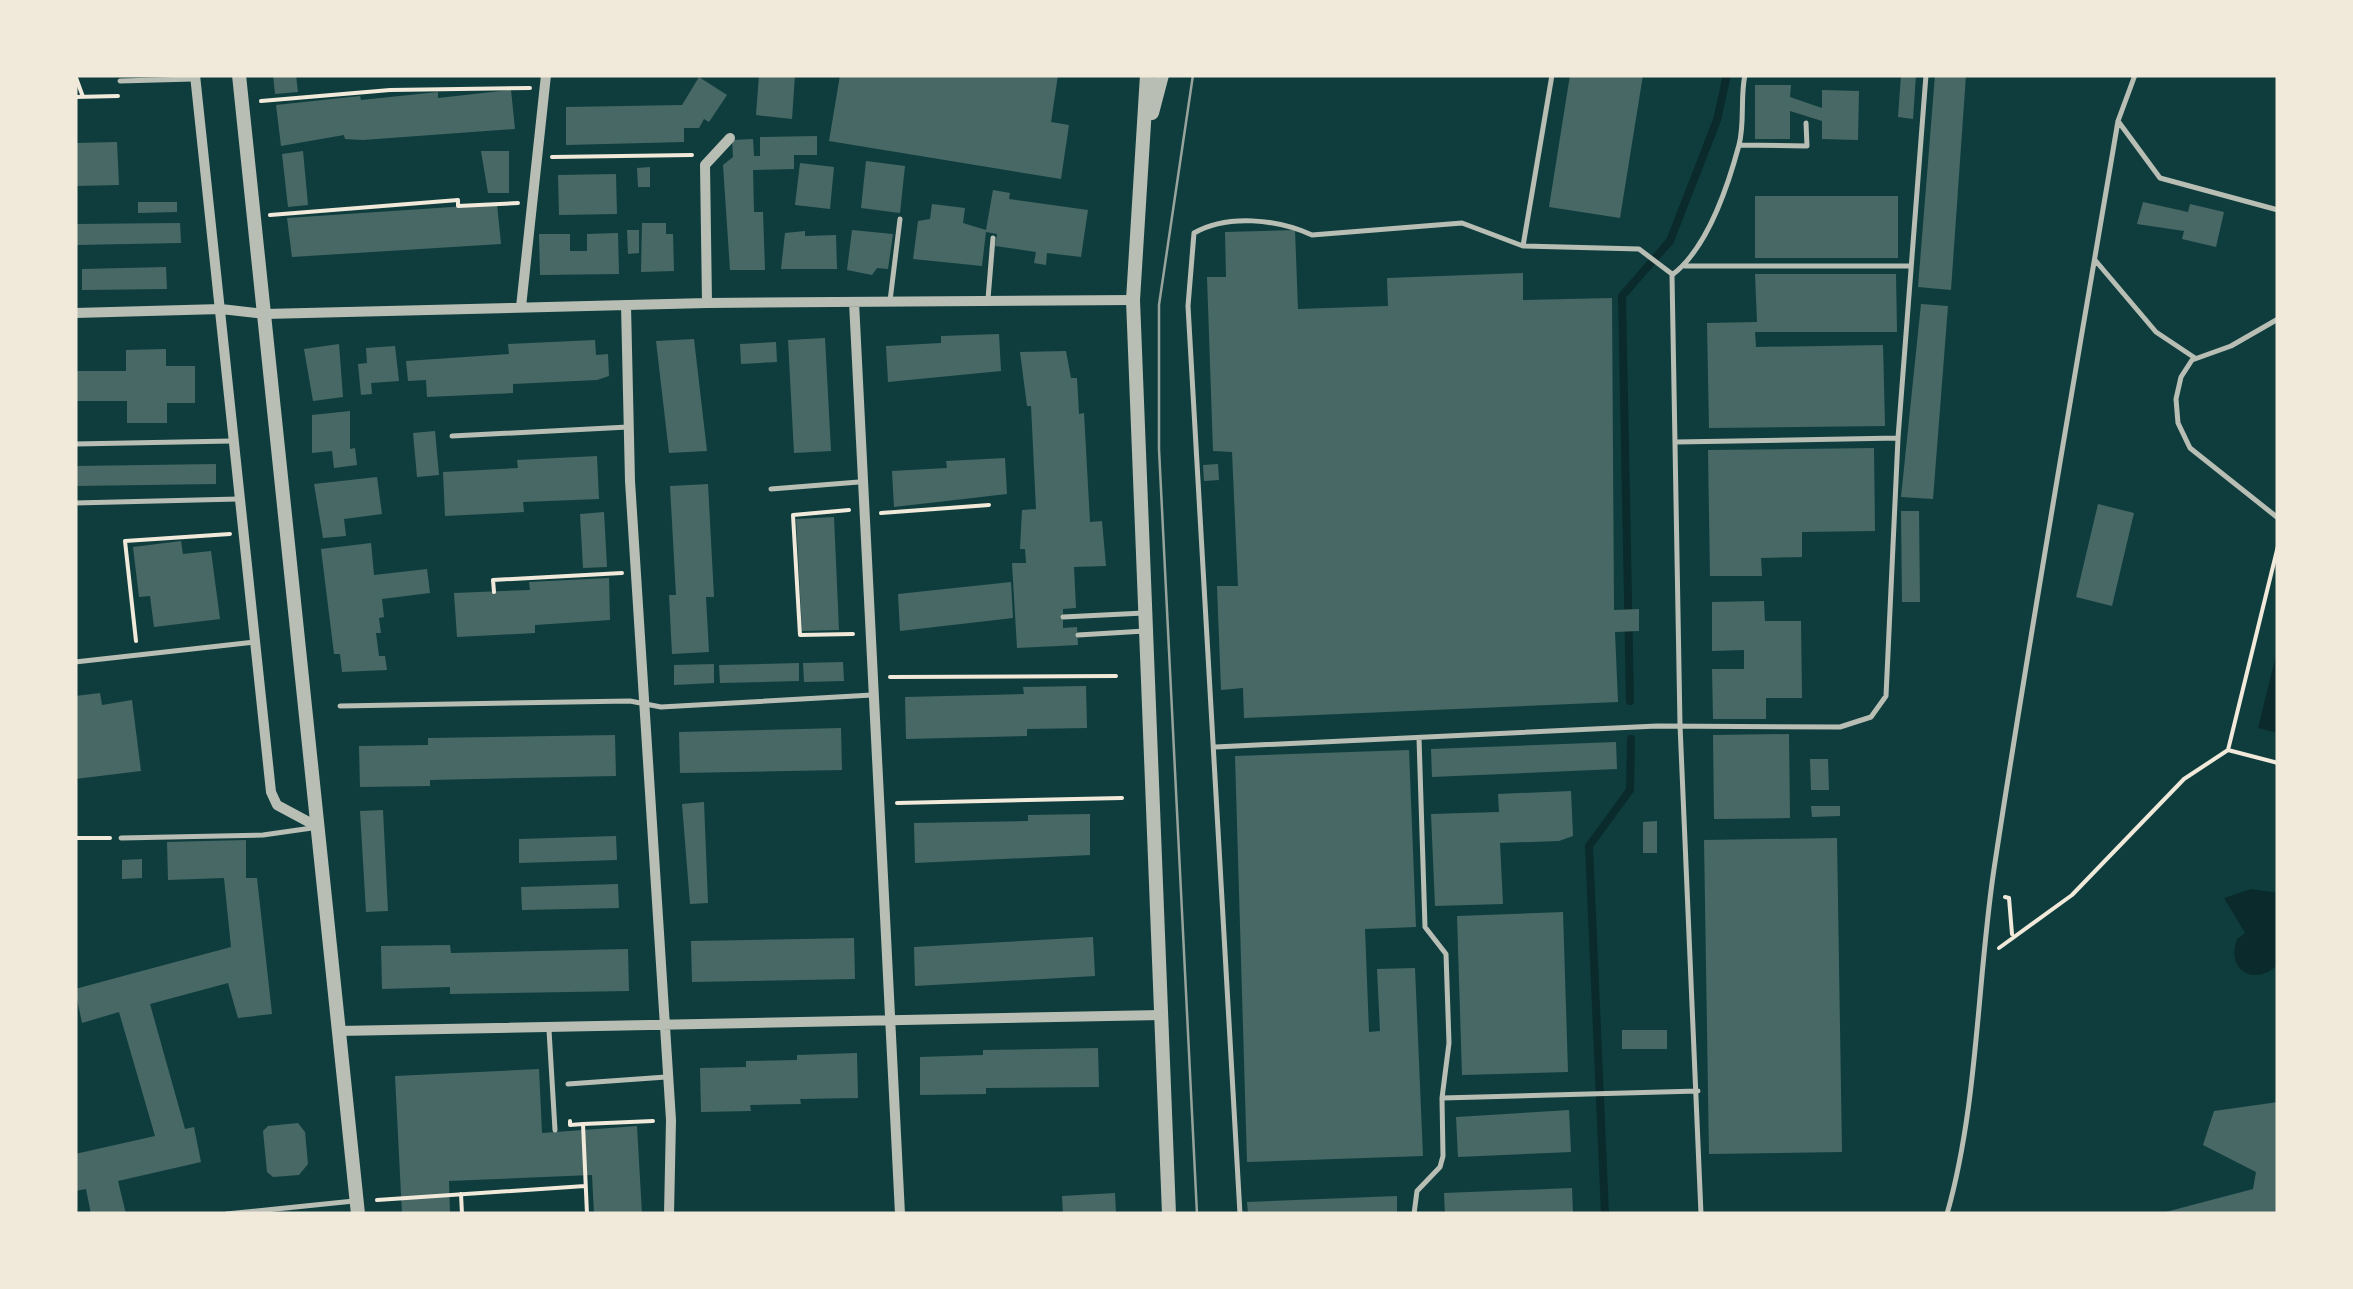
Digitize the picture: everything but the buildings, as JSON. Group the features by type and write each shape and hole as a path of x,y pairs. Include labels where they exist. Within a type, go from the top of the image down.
{"street":[{"path":"239,75 358,1208"},
{"path":"521,307 546,75"},
{"path":"1146,75 1146,138 1133,300 1169,1214"},
{"path":"1146,138 1162,75"},
{"path":"195,77 273,799 318,827"},
{"path":"707,303 704,165 730,138"},
{"path":"75,313 220,309 264,314 626,304 1133,300"},
{"path":"854,302 859,482 900,1214"},
{"path":"626,304 636,572 669,1077 670,1214"},
{"path":"338,1031 1162,1015"}],"lane":[{"path":"1523,246 1552,75"},
{"path":"1672,274 1685,266 1708,228 1739,144 1746,75"},
{"path":"1214,748 1680,725 1840,728 1871,717 1886,696 1898,438 1926,75"},
{"path":"1947,1214 1960,1170 1990,894 2118,120 2135,75"},
{"path":"120,80 195,77"},
{"path":"2118,120 2160,178 2278,210"},
{"path":"1739,144 1806,146 1806,123"},
{"path":"890,301 900,220"},
{"path":"1240,1214 1188,306 1194,233 1215,221 1289,225 1312,236 1462,224 1523,246 1639,249 1672,274"},
{"path":"988,300 993,238"},
{"path":"2095,260 2156,332 2196,359"},
{"path":"1685,266 1911,266"},
{"path":"1672,274 1680,725 1701,1214"},
{"path":"2278,318 2231,346 2196,359 2181,376 2176,398 2178,424 2190,448 2278,518"},
{"path":"452,436 628,427"},
{"path":"1676,442 1898,438"},
{"path":"75,444 235,441"},
{"path":"771,489 859,482"},
{"path":"75,503 241,499"},
{"path":"1063,617 1144,613"},
{"path":"1078,635 1145,631"},
{"path":"75,662 255,642"},
{"path":"340,706 630,700 645,706 872,695"},
{"path":"1414,1214 1417,1192 1440,1167 1443,1156 1442,1098 1449,1043 1446,954 1426,927 1420,738"},
{"path":"120,838 263,835 318,827"},
{"path":"549,1027 555,1130"},
{"path":"568,1084 669,1077"},
{"path":"1442,1098 1698,1090"},
{"path":"226,1214 358,1208"}],"path":[{"path":"75,75 83,97"},
{"path":"242,102 469,86 544,90"},
{"path":"537,157 694,155 704,165"},
{"path":"255,217 458,200 458,206 510,201 531,206"},
{"path":"868,634 800,636 793,515 990,505"},
{"path":"138,655 126,541 244,533"},
{"path":"1981,956 1990,957 2072,895 2184,778 2228,750 2278,546"},
{"path":"494,592 493,580 636,572"},
{"path":"131,590 138,589"},
{"path":"870,678 1116,676"},
{"path":"2228,750 2278,763"},
{"path":"877,803 1122,798"},
{"path":"75,838 120,838"},
{"path":"1990,894 2009,898 2012,937"},
{"path":"568,1084 570,1125 671,1120"},
{"path":"583,1124 586,1214"},
{"path":"358,1208 461,1194 586,1186"},
{"path":"461,1194 462,1214"}],"water":[{"path":"2278,647 2278,733 2258,728"},
{"path":"2251,889 2278,893 2278,964 2260,975 2244,972 2235,959 2237,939 2245,933 2224,898"}],"waterway":[{"path":"1630,701 1622,296 1670,241 1717,120 1727,75"},
{"path":"1605,1214 1589,846 1630,790 1631,739"}],"tram line":[{"path":"1193,75 1159,305 1159,449 1197,1214"}]}
